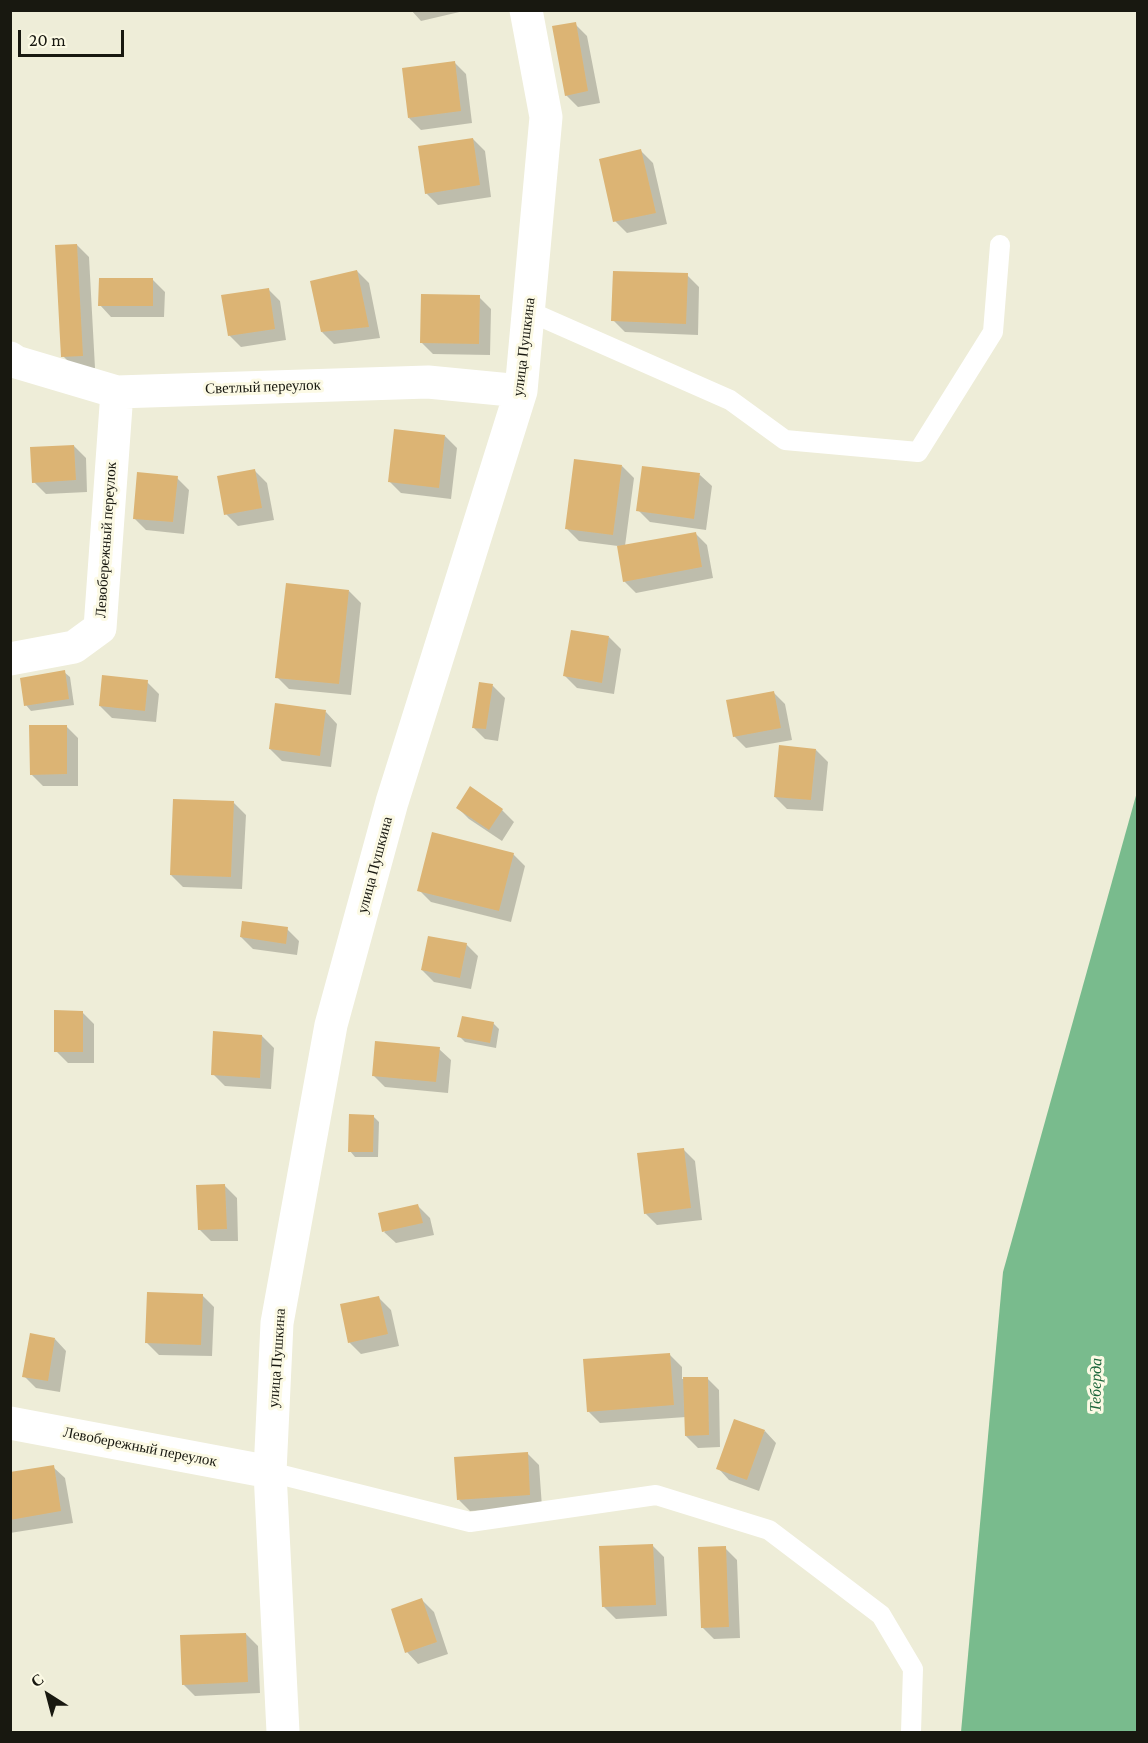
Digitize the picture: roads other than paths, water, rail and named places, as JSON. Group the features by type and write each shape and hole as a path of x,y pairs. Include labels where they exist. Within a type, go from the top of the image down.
{"street":[{"name":"улица Пушкина","path":"283,1732 270,1472 277,1323 331,1025 392,802 521,391 546,117 526,10"},
{"name":"Светлый переулок","path":"10,358 16,362 117,392 429,382 521,391"},
{"name":"Левобережный переулок","path":"10,659 74,647 100,628 117,392"},
{"name":"Левобережный переулок","path":"10,1423 270,1472"}],"lane":[{"path":"528,311 730,400 785,440 918,452 993,332 1000,245"},
{"path":"270,1472 470,1522 656,1495 769,1530 881,1615 913,1669 911,1732"}],"water":[{"name":"Теберда","path":"1137,792 1137,1732 961,1732 1003,1272"}]}
